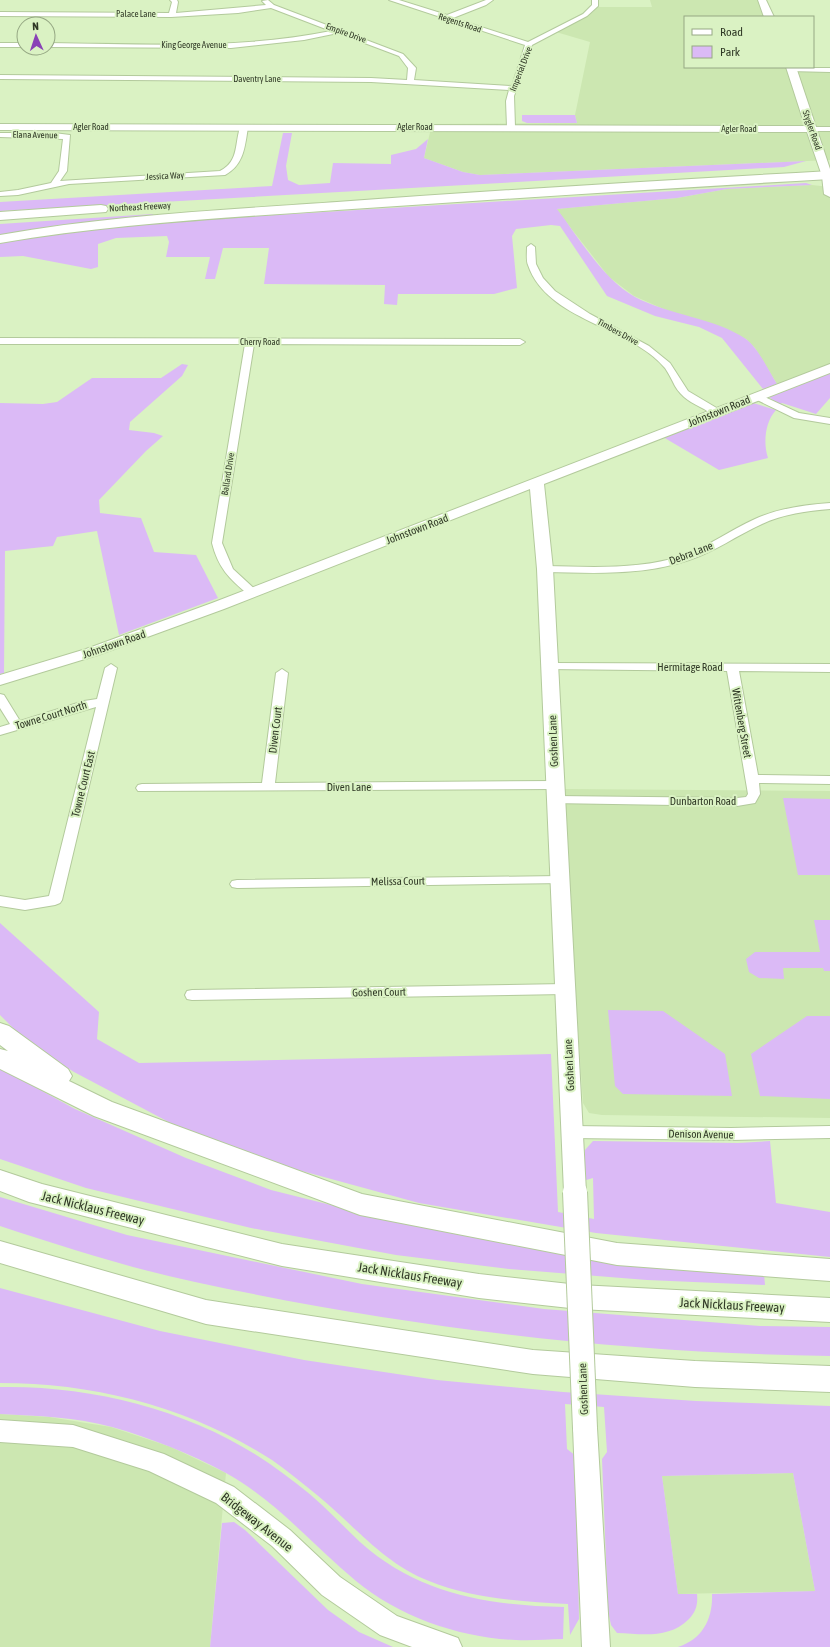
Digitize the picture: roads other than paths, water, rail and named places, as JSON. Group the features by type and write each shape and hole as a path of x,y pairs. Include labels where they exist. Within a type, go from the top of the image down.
{"highway":[{"path":"0,239 58,228 121,221 828,172"},
{"name":"Northeast Freeway","path":"0,215 828,172"},
{"path":"0,222 359,202 426,200"},
{"path":"0,1032 103,1109"},
{"path":"0,1058 103,1109 360,1204 617,1254 830,1270"},
{"name":"Jack Nicklaus Freeway","path":"0,1180 39,1194 282,1255 479,1286 579,1297 830,1310"},
{"path":"0,1252 206,1312 533,1362 695,1374 830,1379"}],"main road":[{"path":"762,0 769,16"},
{"name":"Stygler Road","path":"791,68 828,172 830,194"},
{"name":"Agler Road","path":"0,127 812,129"},
{"name":"Johnstown Road","path":"0,680 92,652 252,592 537,483 830,368"},
{"name":"Goshen Lane","path":"537,483 545,569 546,616 550,667 596,1647"},
{"name":"Bridgeway Avenue","path":"0,1430 73,1436 155,1462 225,1495 280,1538 331,1586 389,1626 448,1647"}],"street":[{"path":"172,14 175,2 173,0"},
{"name":"Empire Drive","path":"263,0 272,6 401,55 412,68 410,82"},
{"name":"Regents Road","path":"392,0 529,44"},
{"path":"446,18 484,4 490,0"},
{"name":"Imperial Drive","path":"511,128 510,106 512,92 529,44 585,15 596,6 595,0"},
{"name":"Palace Lane","path":"0,14 172,14 233,12 272,6"},
{"name":"King George Avenue","path":"56,45 236,46 275,43 339,31"},
{"path":"0,45 16,45"},
{"path":"791,68 830,70"},
{"name":"Daventry Lane","path":"0,77 349,80 514,88"},
{"name":"Jessica Way","path":"0,194 31,191 55,183 222,173 230,169 237,162 244,127"},
{"name":"Agler Road","path":"812,129 830,129"},
{"name":"Elana Avenue","path":"0,135 54,135 67,137 63,171 55,183"},
{"name":"Timbers Drive","path":"531,247 529,256 531,262 535,272 547,288 573,308 637,341 671,367 685,392 717,412"},
{"name":"Cherry Road","path":"0,341 520,342"},
{"name":"Ballard Drive","path":"250,342 217,543 221,562 227,571 252,592"},
{"path":"756,396 798,416 830,421"},
{"name":"Debra Lane","path":"545,569 630,569 676,561 699,552 760,521 799,508 830,506"},
{"name":"Hermitage Road","path":"550,667 830,668"},
{"name":"Wittenberg Street","path":"732,667 752,779"},
{"name":"Towne Court East","path":"0,901 24,905 55,900 111,668"},
{"name":"Diven Court","path":"268,787 282,673"},
{"path":"0,698 17,725"},
{"name":"Towne Court North","path":"0,731 88,704 103,702"},
{"path":"752,779 830,780"},
{"name":"Dunbarton Road","path":"555,792 737,802 750,800 754,794 752,779"},
{"name":"Diven Lane","path":"142,788 268,787 555,792"},
{"name":"Melissa Court","path":"237,884 560,880"},
{"name":"Goshen Court","path":"192,995 565,989"},
{"name":"Denison Avenue","path":"572,1132 731,1134 830,1132"}]}
